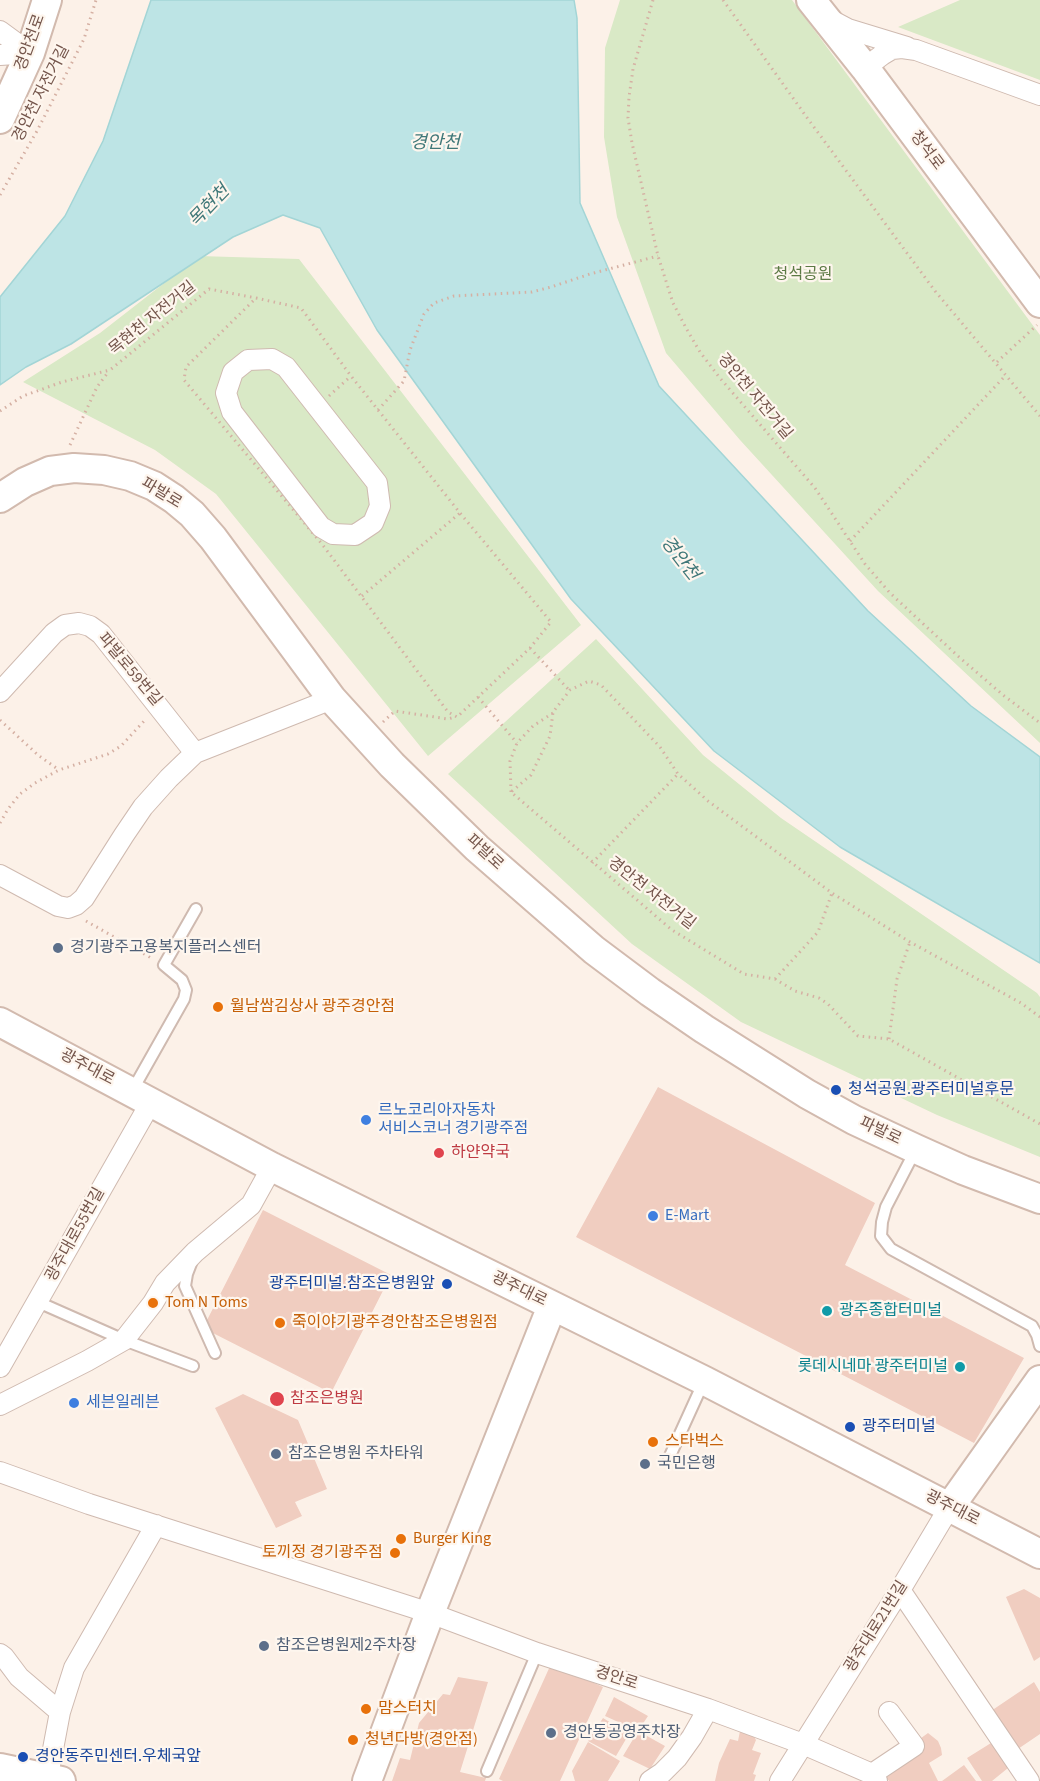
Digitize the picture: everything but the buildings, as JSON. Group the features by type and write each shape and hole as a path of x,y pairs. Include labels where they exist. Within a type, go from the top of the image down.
{"street":[{"name":"경안천로","path":"0,119 30,53 47,0"},
{"path":"817,8 848,29 916,50 1040,95"},
{"name":"청석로","path":"817,8 865,68 1040,303"},
{"path":"0,31 30,53"},
{"path":"865,68 892,49 916,50"},
{"path":"0,55 30,53"},
{"path":"272,359 286,367 317,407 377,483 380,506 373,522 355,535 333,534 321,527 232,412 226,393 233,372 248,360 272,359"},
{"name":"파발로","path":"0,498 25,482 50,471 74,468 104,470 130,476 154,486 174,499 192,514 213,538 332,699 406,779 485,855 594,950 704,1029 807,1094 854,1120 916,1149 963,1170 1040,1199"},
{"name":"파발로59번길","path":"0,692 54,633 65,625 79,623 90,626 101,634 195,753"},
{"path":"0,875 58,906 68,908 76,905 84,898 144,807 195,753 332,699"},
{"name":"광주대로","path":"0,1022 272,1167 705,1381 1040,1554"},
{"name":"광주대로55번길","path":"0,1367 38,1302 142,1097"},
{"path":"0,1405 124,1340 153,1303 165,1283 195,1252 252,1204 272,1167"},
{"path":"367,1781 430,1613 552,1306"},
{"path":"949,1508 1040,1380"},
{"name":"경안로","path":"0,1472 89,1504 430,1613 537,1653 708,1709 803,1744"},
{"name":"광주대로21번길","path":"780,1781 949,1508"},
{"path":"0,1768 52,1780 60,1712 74,1668 156,1525"},
{"path":"900,1590 1029,1781"},
{"path":"0,1654 19,1677 60,1712"},
{"path":"650,1781 677,1758 708,1709"},
{"path":"803,1744 874,1778 914,1746 889,1712"}],"lane":[{"path":"142,1097 186,990 182,980 164,965 196,909"},
{"path":"916,1149 886,1207 881,1236 891,1250 1032,1326 1040,1346"},
{"path":"195,1252 185,1286 215,1353"},
{"path":"38,1302 124,1340 193,1366"},
{"path":"669,1458 705,1381"},
{"path":"486,1771 537,1653"}],"path":[{"name":"경안천 자전거길","path":"0,195 37,131 84,39 96,0"},
{"name":"경안천 자전거길","path":"652,0 633,69 628,118 658,256 673,303 700,352 718,377 815,488 865,564 890,592 959,657 1040,723"},
{"path":"723,0 935,291 997,362 1040,416"},
{"path":"378,410 404,381 410,350 424,315 434,303 454,296 532,292 658,256"},
{"name":"목현천 자전거길","path":"0,411 23,396 62,382 110,370 210,289 256,298"},
{"path":"997,362 1040,322"},
{"path":"59,470 97,387 110,370"},
{"path":"850,541 1006,375"},
{"path":"317,407 351,376"},
{"path":"367,737 395,711 448,719 457,717 531,648 551,622 460,513 362,596 448,712 457,717"},
{"path":"531,648 570,690"},
{"path":"511,792 510,761 517,743 533,726 553,712 570,690 589,681 601,685 660,747 678,774 708,801 832,892 910,942 1021,1003 1040,1017"},
{"path":"478,697 517,743"},
{"path":"0,823 21,794 35,783 59,770 115,750 158,705"},
{"path":"511,792 531,776 550,735 553,712"},
{"path":"0,720 38,755 59,770"},
{"path":"592,863 678,774"},
{"name":"경안천 자전거길","path":"511,792 672,930 744,974 775,979 795,991 819,998 828,1004 858,1036 889,1039 1040,1124"},
{"path":"775,979 818,932 832,892"},
{"path":"58,906 164,965"},
{"path":"889,1039 897,979 910,942"}],"green space":[{"name":"청석공원","path":"620,0 792,0 1040,335 1040,743 878,591 740,440 666,353 617,217 604,137 605,48"},
{"path":"960,0 1040,0 1040,80 898,27"},
{"path":"199,256 299,259 581,625 428,756 216,494 155,450 23,382 100,333"},
{"path":"596,639 703,755 781,818 1037,993 1040,997 1040,1157 937,1115 741,1022 632,944 448,774"}],"water":[{"name":"경안천","path":"151,0 574,0 577,18 580,203 659,386 868,611 971,706 1040,757 1040,963 840,847 714,751 571,599 377,330 320,228 283,215 233,237 71,344 26,367 0,385 0,297 65,216 103,141"}],"place":[{"name":"경기광주고용복지플러스센터","path":"58,948"},
{"name":"월남쌈김상사 광주경안점","path":"218,1007"},
{"name":"청석공원.광주터미널후문","path":"836,1090"},
{"name":"르노코리아자동차 서비스코너 경기광주점","path":"366,1120"},
{"name":"하얀약국","path":"439,1153"},
{"name":"E-Mart","path":"653,1216"},
{"name":"광주터미널.참조은병원앞","path":"447,1284"},
{"name":"Tom N Toms","path":"153,1303"},
{"name":"광주종합터미널","path":"827,1311"},
{"name":"죽이야기광주경안참조은병원점","path":"280,1323"},
{"name":"롯데시네마 광주터미널","path":"960,1367"},
{"name":"참조은병원","path":"277,1399"},
{"name":"세븐일레븐","path":"74,1403"},
{"name":"광주터미널","path":"850,1427"},
{"name":"스타벅스","path":"653,1442"},
{"name":"참조은병원 주차타워","path":"276,1454"},
{"name":"국민은행","path":"645,1464"},
{"name":"Burger King","path":"401,1539"},
{"name":"토끼정 경기광주점","path":"395,1553"},
{"name":"참조은병원제2주차장","path":"264,1646"},
{"name":"맘스터치","path":"366,1709"},
{"name":"경안동공영주차장","path":"551,1733"},
{"name":"청년다방(경안점)","path":"353,1740"},
{"name":"경안동주민센터.우체국앞","path":"23,1757"}],"water label":[{"name":"목현천","path":"210,207"}]}
